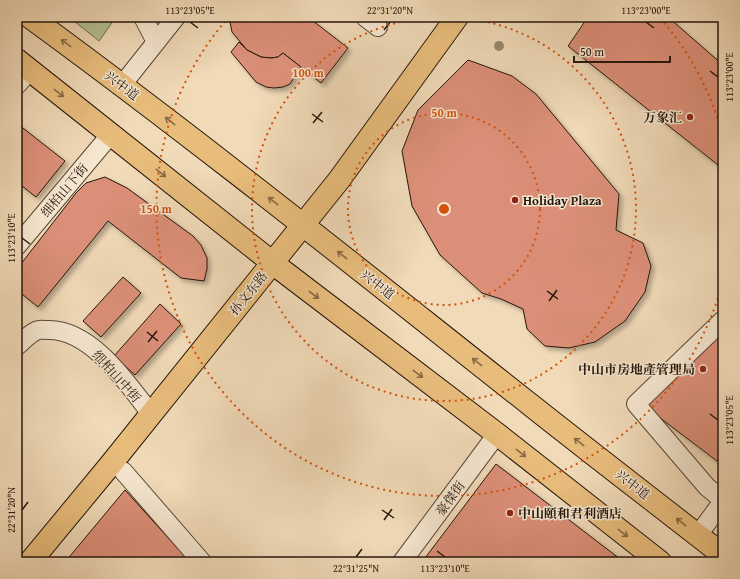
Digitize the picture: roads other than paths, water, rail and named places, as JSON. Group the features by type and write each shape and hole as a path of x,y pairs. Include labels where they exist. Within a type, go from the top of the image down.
{"main road":[{"name":"兴中道","path":"30,17 122,84 723,554"},
{"name":"孙文东路","path":"309,229 339,180 457,17"},
{"name":"孙文东路","path":"30,562 151,414 309,229 469,17"},
{"path":"21,72 111,134 278,267 497,434 660,562"},
{"name":"孙文东路","path":"46,562 123,471 278,267"}],"street":[{"path":"143,17 156,42"},
{"path":"122,84 176,17"},
{"name":"细柏山下街","path":"17,246 111,134"},
{"path":"698,535 723,500 707,488 636,404 723,320"},
{"name":"细柏山中街","path":"19,338 37,330 54,330 74,336 91,347 111,365 151,414"},
{"name":"豪傑街","path":"407,560 497,434"},
{"path":"123,471 202,562"}],"place":[{"name":"万象汇","path":"690,117"},
{"name":"Holiday Plaza","path":"515,200"},
{"name":"中山市房地產管理局","path":"703,369"},
{"name":"中山頤和君利酒店","path":"510,513"}]}
